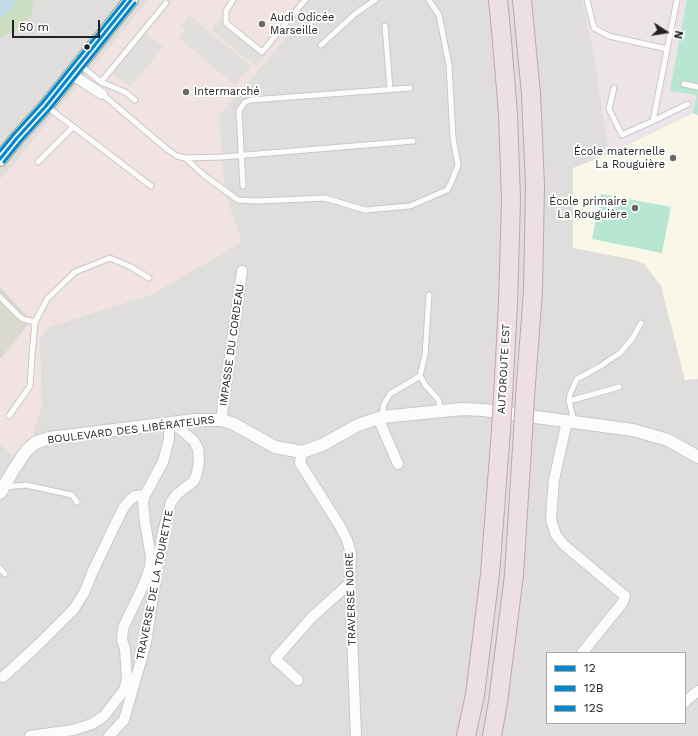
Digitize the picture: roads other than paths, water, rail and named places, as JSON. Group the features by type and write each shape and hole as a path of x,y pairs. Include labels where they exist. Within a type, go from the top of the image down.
{"highway":[{"name":"AUTOROUTE EST","path":"466,736 475,695 490,574 501,430 508,303 511,200 508,113 502,30 498,0"},
{"name":"AUTOROUTE EST","path":"492,736 498,702 514,575 533,290 535,185 531,94 522,0"}],"main road":[{"path":"0,159 46,106 131,0"}],"street":[{"path":"75,69 102,94"},
{"name":"IMPASSE DU CORDEAU","path":"221,420 242,271"},
{"name":"BOULEVARD DES LIBÉRATEURS","path":"2,490 26,451 35,442 49,438 195,420 221,420 232,423 275,447 302,452 322,446 358,425 380,418 462,409 484,410 633,430 668,440 698,457"},
{"path":"380,418 398,464"},
{"path":"571,422 554,480 551,520 556,535 564,545 625,596 624,602 583,652"},
{"path":"30,736 73,730 92,724 104,716 124,690 128,680 125,649 122,640 123,628 144,584 150,566 151,557 143,502 145,495 163,462 171,424"},
{"name":"TRAVERSE DE LA TOURETTE","path":"109,736 124,720 146,643 166,516 174,498 194,481 197,473 199,461 198,449 194,441 171,424"},
{"name":"TRAVERSE NOIRE","path":"302,452 300,463 340,526 347,540 351,553 350,583 356,736"},
{"path":"1,678 40,643 74,609 86,591 92,573 124,508 135,496 145,495"},
{"path":"298,680 275,658 312,618 350,583"},
{"path":"686,701 698,691"}],"lane":[{"path":"233,0 226,11 226,23 262,52 305,0"},
{"path":"321,45 354,14 375,0"},
{"path":"185,158 205,176 238,200 256,201 325,198 365,210 410,206 447,190 452,183 458,165 453,138 450,65 439,15 429,0"},
{"path":"587,0 594,28 609,36 667,49"},
{"path":"653,121 677,0"},
{"path":"101,82 166,3"},
{"path":"385,26 390,89"},
{"path":"75,69 125,92 135,100"},
{"path":"684,84 698,87"},
{"path":"243,186 239,110 245,102 251,100 410,88"},
{"path":"614,88 609,109 622,135 688,104"},
{"path":"102,94 168,150 177,156 185,158 413,142"},
{"path":"46,106 152,186"},
{"path":"38,162 73,127"},
{"path":"9,416 30,386 35,322 47,299 75,272 110,258 131,267 149,278"},
{"path":"429,295 425,355 420,376 426,386 438,399 441,411"},
{"path":"0,297 23,319 35,322"},
{"path":"571,422 569,401 570,394 577,379 599,367 620,352 632,339 641,323"},
{"path":"380,418 384,404 390,394 420,376"},
{"path":"569,401 619,387"},
{"path":"2,490 26,484 72,495 77,502"},
{"path":"0,568 5,574"}],"waterway":[{"path":"0,6 5,0"}],"place":[{"name":"Audi Odicée Marseille","path":"262,24"},
{"name":"Intermarché","path":"186,92"},
{"name":"École maternelle La Rouguière","path":"673,158"},
{"name":"École primaire La Rouguière","path":"635,208"}]}
